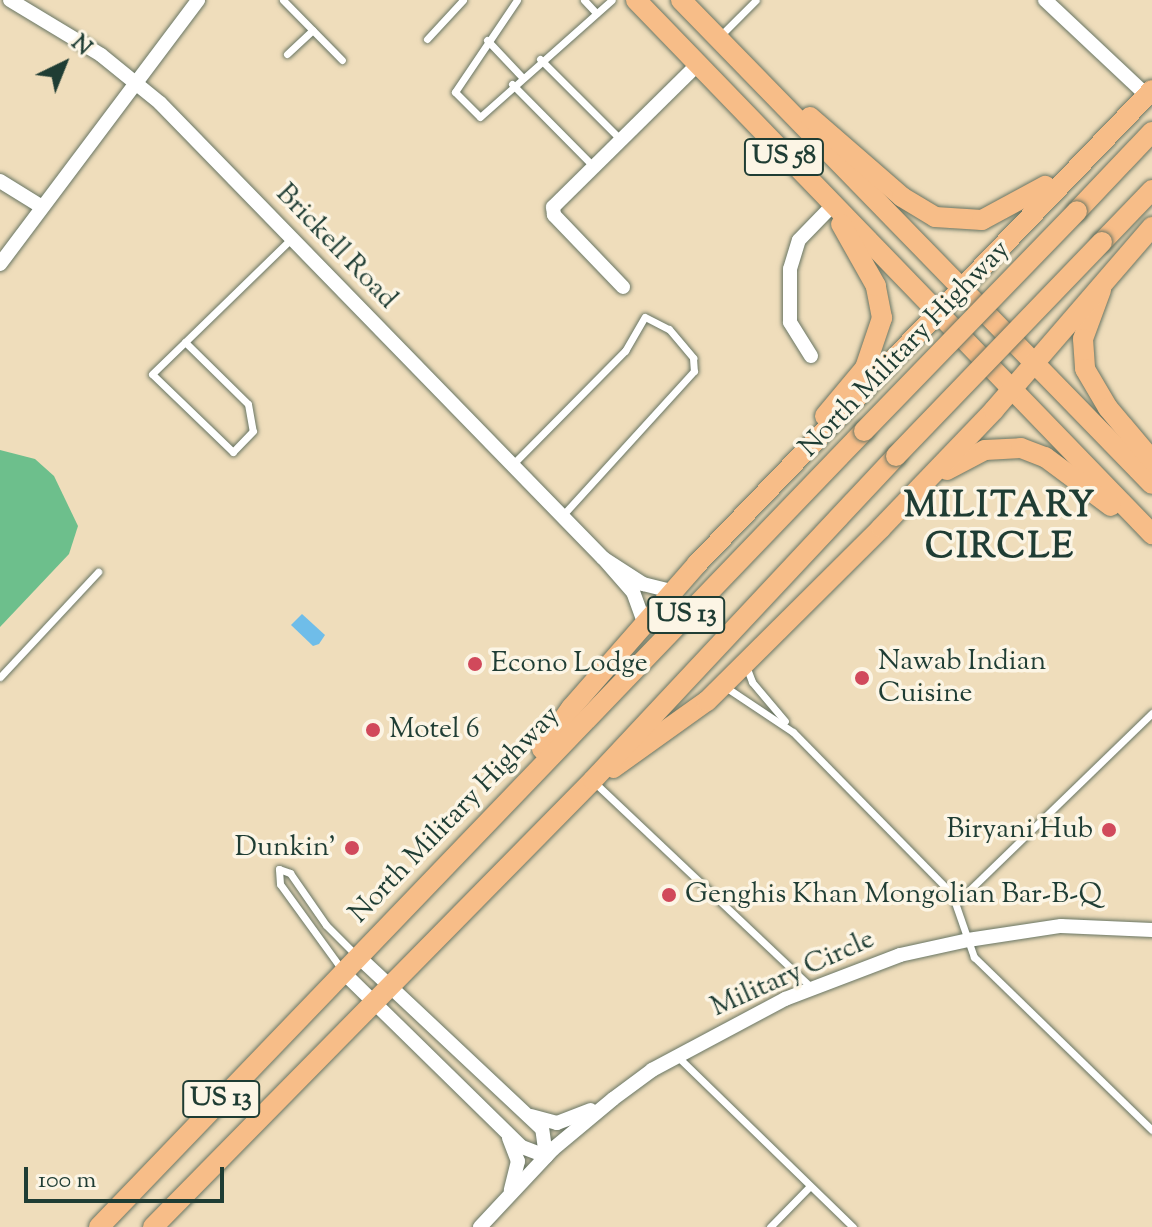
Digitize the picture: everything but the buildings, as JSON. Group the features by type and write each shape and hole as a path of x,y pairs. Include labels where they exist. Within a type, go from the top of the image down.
{"main road":[{"name":"US 58","path":"636,0 832,206 1013,388 1152,536"},
{"name":"US 58","path":"681,0 1152,484"},
{"path":"763,83 830,132 902,197 935,217 982,220 1066,174"},
{"path":"508,799 571,708 672,591 862,395 936,310 1066,174 1149,92"},
{"name":"North Military Highway","path":"99,1227 1152,132"},
{"name":"US 13","path":"153,1227 593,780 896,456 1152,190"},
{"path":"740,519 865,368 879,335 876,286 832,206"},
{"path":"593,780 647,749 722,685 920,487 1013,388 1152,227"},
{"path":"1120,261 1087,323 1082,354 1097,393 1152,460"},
{"path":"920,487 985,450 1021,448 1069,473 1152,536"}],"street":[{"name":"Brickell Road","path":"10,0 137,81 603,558 633,592 644,622"},
{"path":"0,264 198,0"},
{"path":"1045,0 1149,92"},
{"path":"623,287 554,215 553,207 697,65"},
{"path":"0,181 42,207"},
{"path":"811,356 790,322 790,269 799,240 832,206"},
{"name":"Brickell Road","path":"603,558 643,584 672,591"},
{"name":"Military Circle","path":"480,1227 546,1156 613,1099 678,1057 812,988 900,955 968,940 1061,926 1152,930"},
{"path":"350,964 392,987 527,1114 546,1138 546,1156"},
{"name":"Military Circle","path":"350,964 375,1004 441,1070 522,1147 546,1156"},
{"name":"Military Circle","path":"527,1114 557,1123 613,1099"},
{"name":"Military Circle","path":"505,1131 518,1161 508,1195"}],"lane":[{"path":"283,0 342,60"},
{"path":"427,39 463,0"},
{"path":"517,0 487,40 479,63 455,92 480,117 540,59 612,0"},
{"path":"584,0 596,13"},
{"path":"718,38 756,0"},
{"path":"287,54 313,30"},
{"path":"487,40 521,76"},
{"path":"540,59 621,140"},
{"path":"512,84 594,167"},
{"path":"185,342 248,404 253,431 233,452 152,374 292,238"},
{"path":"512,465 625,351 645,317 669,329 693,358 694,371 562,516"},
{"path":"0,677 98,572"},
{"path":"744,662 752,682 793,732 957,902 974,957 990,976 1152,1130"},
{"path":"722,685 793,732"},
{"path":"957,902 1152,713"},
{"path":"593,780 812,988"},
{"path":"279,869 290,873 350,964 319,946 280,884 279,869"},
{"path":"441,1070 460,1050"},
{"path":"678,1057 853,1227"},
{"path":"770,1227 810,1186"}],"green space":[{"path":"0,450 35,459 54,476 78,526 69,554 0,627"}],"water":[{"path":"302,614 325,635 319,644 313,646 291,625"}],"place":[{"name":"Econo Lodge","path":"475,664"},
{"name":"Nawab Indian Cuisine","path":"862,678"},
{"name":"Motel 6","path":"373,730"},
{"name":"Biryani Hub","path":"1109,830"},
{"name":"Dunkin'","path":"352,848"},
{"name":"Genghis Khan Mongolian Bar-B-Q","path":"669,895"}],"district":[{"name":"MILITARY CIRCLE","path":"1000,528"}]}
